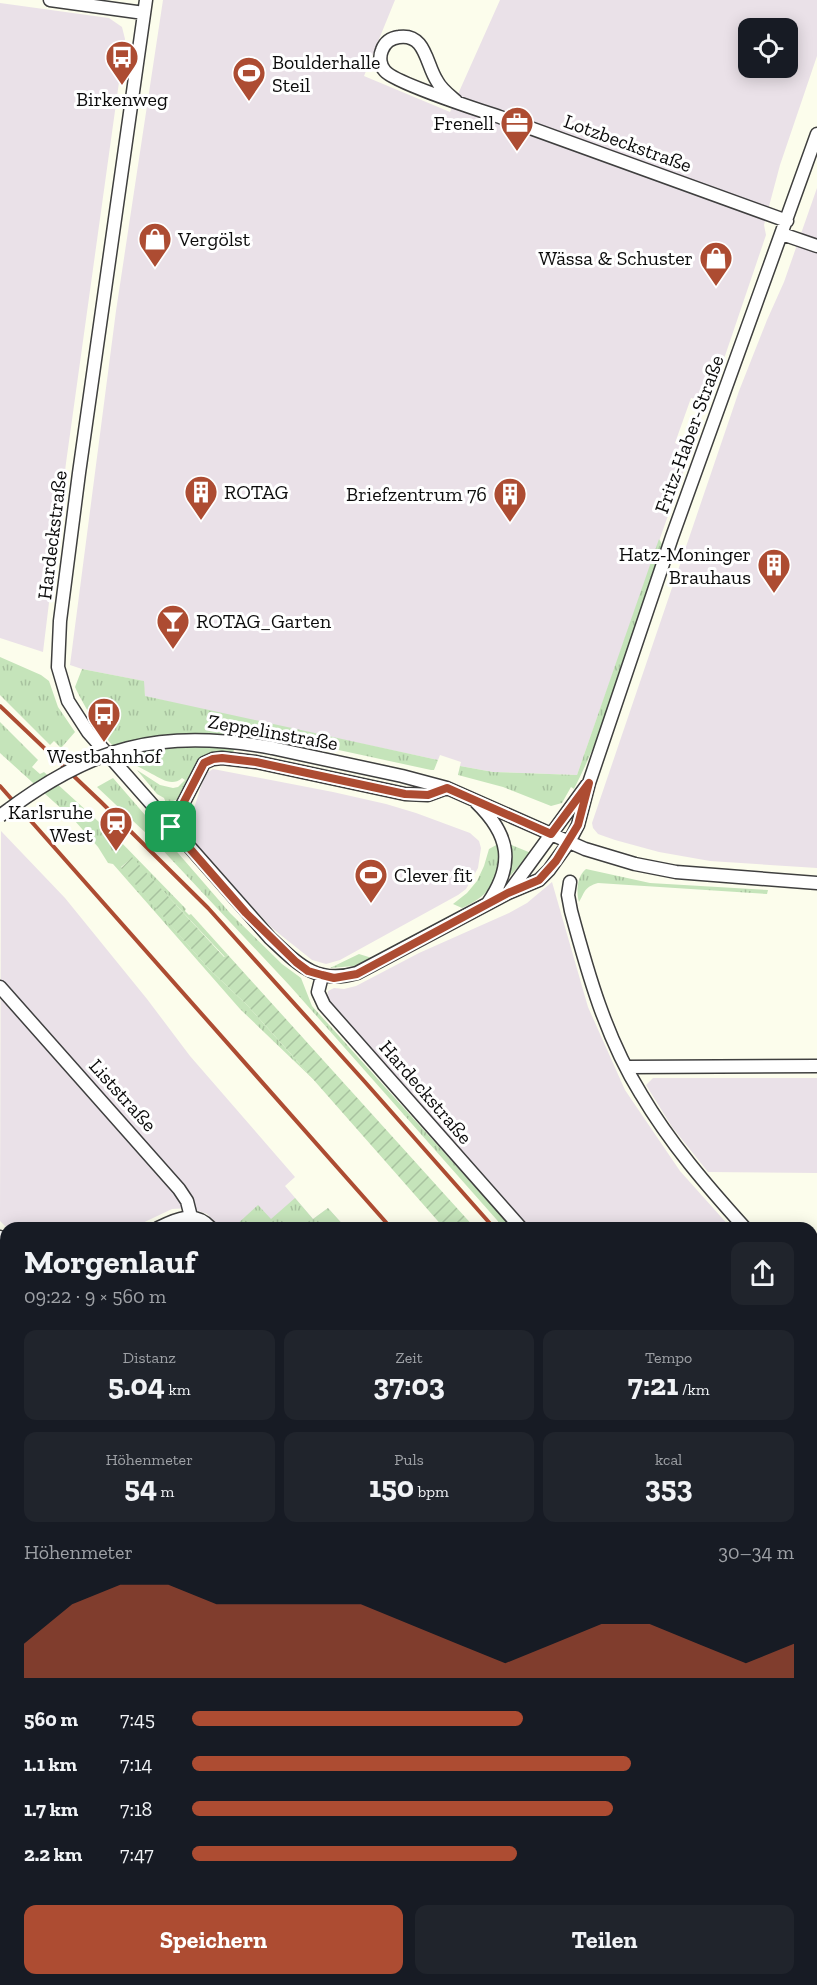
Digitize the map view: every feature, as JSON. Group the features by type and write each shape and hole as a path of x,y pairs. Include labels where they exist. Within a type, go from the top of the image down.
{"street":[{"path":"50,0 145,6"},
{"name":"Hardeckstraße","path":"145,6 80,463 60,621 57,661 68,701 80,720 171,827 270,938 308,971 322,975 334,978 357,974 508,893 539,880 569,842"},
{"name":"Lotzbeckstraße","path":"456,101 435,79 424,49 414,39 395,38 388,40 383,46 380,60 383,70 389,75 456,101 787,221"},
{"name":"Fritz-Haber-Straße","path":"569,842 578,825 589,783 672,537 817,134"},
{"path":"782,234 817,246"},
{"name":"Zeppelinstraße","path":"0,816 41,786 81,764 115,752 158,742 188,739 223,740 336,762 447,788 569,842"},
{"name":"Zeppelinstraße","path":"171,827 204,763 213,759 256,762 405,794 423,796 447,788"},
{"name":"Fritz-Haber-Straße","path":"551,834 589,783"},
{"path":"471,797 491,818 500,834 505,852 505,872 501,883 486,906"},
{"name":"Hardeckstraße","path":"508,893 551,834"},
{"path":"569,842 615,858 663,870 817,883"},
{"path":"570,882 568,895 582,951 597,1002 610,1034 639,1092 675,1146 740,1222"},
{"name":"Hardeckstraße","path":"322,975 318,992 324,1005 516,1222"},
{"name":"Liststraße","path":"0,987 180,1188 188,1201 191,1217"},
{"path":"627,1067 817,1066"},
{"path":"170,1222 191,1217 204,1222"}],"shaded area":[{"path":"163,0 395,0 364,76 450,112 500,0 817,0 817,56 780,165 764,225 766,235 709,403 691,398 675,443 691,450 577,775 493,772 460,766 461,762 440,755 438,760 145,696 143,681 70,665 116,311"},
{"path":"0,3 109,18 122,27 125,39 66,463 43,652 0,638"},
{"name":"Hatz-Moninger Brauhaus","path":"817,188 817,868 710,861 659,852 615,840 598,834 592,823 739,391 784,282"},
{"path":"213,769 386,804 470,833 479,841 481,848 478,868 466,889 458,895 340,960 326,964 312,960 272,928 189,838 189,824 205,774"},
{"path":"1,831 65,898 190,1056 295,1177 285,1186 313,1219 328,1208 341,1222 215,1222 207,1214 190,1208 172,1209 145,1222 0,1221"},
{"path":"552,882 588,1007 625,1090 680,1171 726,1222 524,1222 327,998 328,991 334,988 344,989 356,986 419,953 527,903"},
{"path":"653,1078 817,1078 817,1173 708,1172 672,1127 646,1085"}],"green space":[{"path":"659,539 662,544 623,668 601,730 574,789 571,787 562,803 551,806 503,787 458,775 460,766 493,772 577,775"},
{"path":"0,657 41,675 49,681 58,707 75,732 61,748 54,741 50,745 0,695"},
{"path":"82,669 144,681 145,696 438,760 434,770 431,770 238,730 233,754 219,752 209,753 202,757 179,799 166,803 137,770 160,785 173,788 178,787 185,780 182,778 171,782 163,780 130,762 112,745 75,687"},
{"path":"0,722 38,760 32,767 40,774 44,772 110,832 109,834 115,840 117,838 228,955 225,957 132,858 121,867 208,968 247,1005 315,1081 240,1009 113,864 108,863 98,847 75,821 0,753"},
{"path":"113,778 230,913 282,964 301,978 312,1006 507,1222 499,1222 290,986 156,843 159,838 152,831 148,835 97,787"},
{"path":"498,844 499,866 497,875 488,890 462,908 453,904 477,881 489,849"},
{"path":"509,844 531,853 510,876 511,859"},
{"path":"132,857 224,957 228,955 470,1222 439,1222 247,1005 208,968 121,868"},
{"path":"586,869 650,883 768,890 767,894 598,883 587,888 579,902 578,884"},
{"path":"359,954 372,958 354,966 330,968"},
{"path":"295,1198 313,1219 328,1208 341,1222 240,1222 258,1205 271,1219"}],"railway":[{"path":"0,706 208,908 489,1222"},
{"path":"0,786 386,1222"}],"place":[{"name":"Birkenweg","path":"122,86"},
{"name":"Boulderhalle Steil","path":"249,102"},
{"name":"Frenell","path":"517,152"},
{"name":"Vergölst","path":"155,268"},
{"name":"Wässa & Schuster","path":"716,287"},
{"name":"ROTAG","path":"201,521"},
{"name":"Briefzentrum 76","path":"510,523"},
{"name":"Hatz-Moninger Brauhaus","path":"774,594"},
{"name":"ROTAG_Garten","path":"173,650"},
{"name":"Westbahnhof","path":"104,743"},
{"name":"Karlsruhe West","path":"116,852"},
{"name":"Clever fit","path":"371,904"}],"route":[{"path":"222,758 256,762 405,794 423,796 447,788 551,834 589,783 578,825 556,861 539,880 508,893 357,974 334,978 308,971 270,938 171,827 204,763 222,758"}]}
